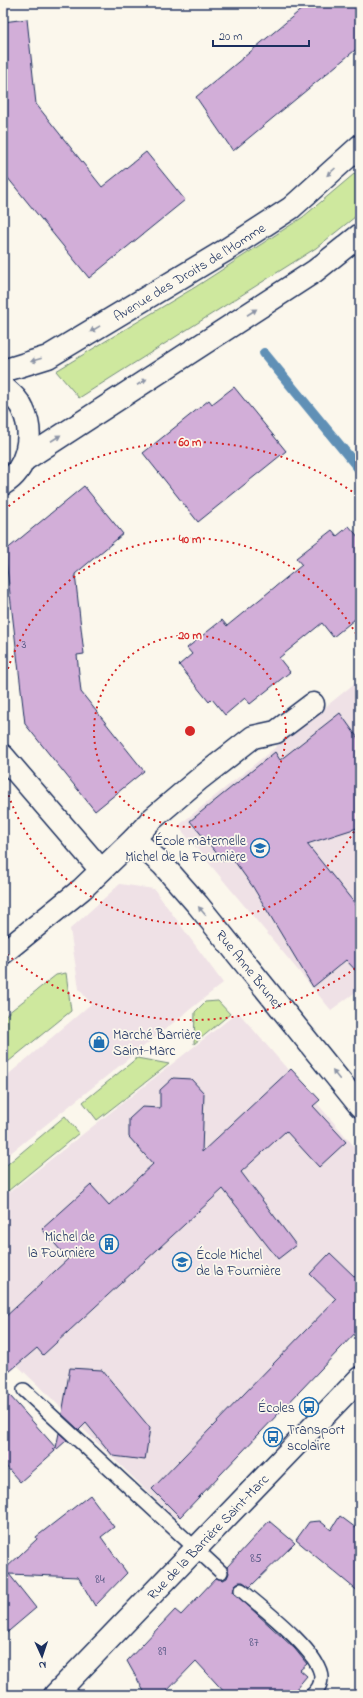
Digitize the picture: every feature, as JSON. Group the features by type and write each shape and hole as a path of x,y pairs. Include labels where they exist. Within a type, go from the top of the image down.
{"main road":[{"name":"Avenue des Droits de l'Homme","path":"3,371 48,357 226,250 291,208 360,146"},
{"path":"24,460 315,271 360,235"},
{"path":"3,387 14,395 23,410 28,426 29,443 24,460 16,472 3,484"},
{"path":"3,953 82,889 134,840 151,820 253,737 276,732 313,704"},
{"path":"3,756 101,870"},
{"name":"Rue Anne Brunet","path":"134,840 163,865 198,905 360,1106"},
{"name":"Rue de la Barrière Saint-Marc","path":"55,1695 360,1378"}],"lane":[{"path":"24,1390 221,1572"},
{"path":"241,1590 308,1649 318,1664 321,1676 319,1688 312,1695"}],"shaded area":[{"path":"360,679 360,989 331,1010 178,826"},
{"name":"Marché Barrière Saint-Marc","path":"120,884 154,889 223,983 3,1159 3,1079 91,1004 79,989 70,929"},
{"name":"École Michel de la Fournière","path":"238,1012 360,1153 360,1326 176,1519 18,1366 3,1377 3,1197"}],"green space":[{"path":"360,169 360,213 316,248 79,398 56,371 197,286 303,217"},
{"path":"66,973 71,1011 3,1066 3,1017 56,975"},
{"path":"218,1001 230,1014 194,1044 195,1012 205,1002"},
{"path":"137,1058 169,1064 97,1120 83,1102"},
{"path":"65,1116 79,1133 3,1195 3,1168"}],"building":[{"path":"309,3 360,3 360,46 233,151 196,97"},
{"path":"27,19 36,104 102,187 146,152 185,200 89,278 3,172 3,22"},
{"path":"234,387 286,451 198,522 143,453 209,400 212,404"},
{"path":"84,486 123,534 75,574 84,654 77,655 81,692 144,771 95,811 25,724 5,551"},
{"path":"349,526 360,539 360,615 333,637 322,623 279,658 290,672 250,704 245,698 225,715 212,699 209,702 179,665 192,654 187,648 222,620 227,626 302,565 296,558 332,530 337,536"},
{"path":"340,713 360,741 360,827 307,844 360,910 360,975 346,960 313,987 253,887 230,855 224,862 190,821 275,752 280,760"},
{"path":"291,1069 320,1100 313,1106 346,1142 319,1167 286,1131 241,1172 296,1245 278,1259 223,1189 43,1355 37,1348 3,1377 3,1319 68,1259 42,1229 91,1185 109,1205 153,1164 129,1137 129,1119 142,1107 160,1108 160,1090 173,1078 191,1079 204,1093 202,1152"},
{"path":"330,1253 356,1278 360,1273 360,1328 180,1517 152,1489 336,1299 310,1274"},
{"path":"70,1368 102,1370 150,1428 145,1460 113,1456 86,1423 79,1430 62,1414"},
{"path":"3,1388 56,1448 59,1433 67,1440 56,1450 53,1448 55,1451 20,1482 3,1463"},
{"path":"90,1495 114,1527 101,1537 127,1573 95,1606 78,1577 9,1574 36,1608 3,1636 3,1567 5,1569 37,1539 36,1537"},
{"path":"340,1516 360,1531 360,1593 296,1540 309,1522 320,1521 331,1530"},
{"path":"269,1521 295,1543 250,1587 243,1582 239,1582 235,1585 233,1592 295,1649 307,1664 300,1670 307,1676 291,1695 227,1695 196,1661 163,1695 146,1695 127,1661 175,1610 181,1615 216,1578 223,1580 227,1578 229,1573 227,1567"}],"waterway":[{"path":"264,353 360,470"}],"place":[{"name":"École maternelle Michel de la Fournière","path":"260,848"},
{"name":"Marché Barrière Saint-Marc","path":"99,1042"},
{"name":"Michel de la Fournière","path":"109,1244"},
{"name":"École Michel de la Fournière","path":"182,1262"},
{"name":"Écoles","path":"309,1407"},
{"name":"Transport scolaire","path":"273,1437"}]}
